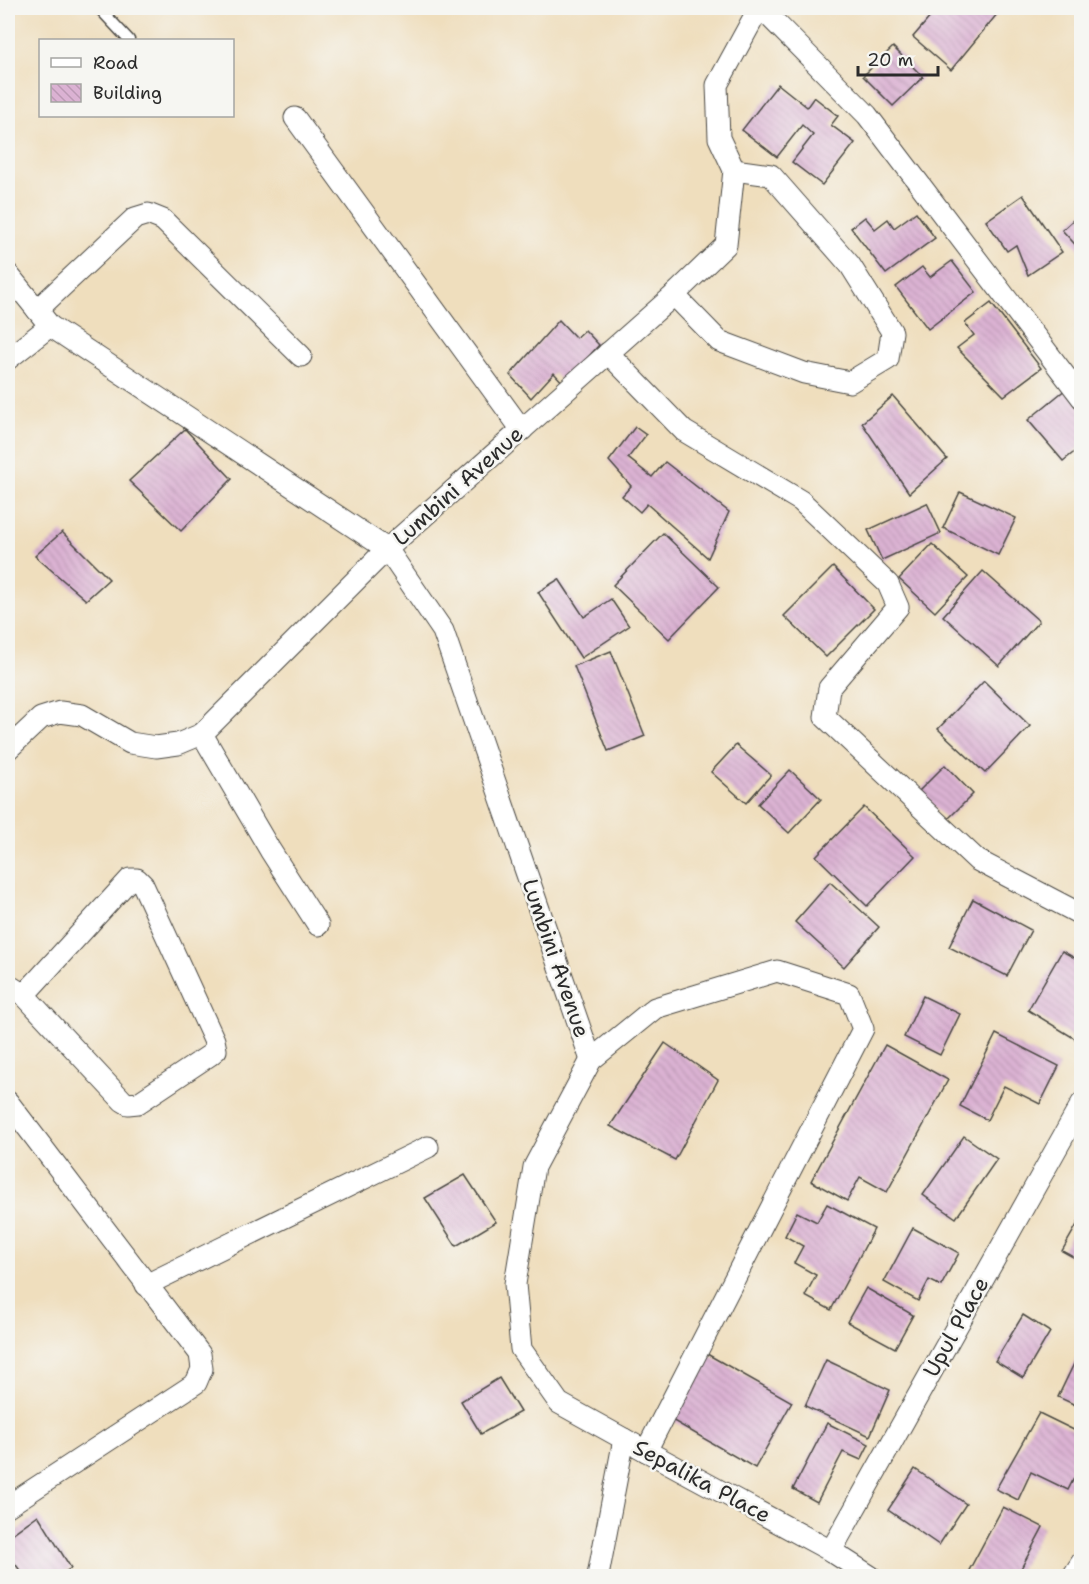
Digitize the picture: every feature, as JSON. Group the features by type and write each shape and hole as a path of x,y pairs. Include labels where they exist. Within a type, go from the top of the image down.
{"street":[{"path":"674,295 719,340 804,373 850,382 888,359 892,332 850,265 771,175 734,170 719,138 717,85 760,8 867,115 1082,398"},
{"path":"296,118 522,430"},
{"name":"Lumbini Avenue","path":"591,1060 443,631 387,549 674,295 726,245 734,170"},
{"path":"8,359 135,219 148,214 163,220 301,356"},
{"path":"8,274 44,318 387,549 202,734 178,744 156,747 130,743 82,715 60,712 41,718 8,749"},
{"path":"608,353 684,431 801,501 888,584 898,607 829,688 825,717 976,860 1082,915"},
{"path":"202,734 270,850 318,925"},
{"path":"130,879 137,879 143,885 214,1040 216,1050 138,1103 128,1104 16,990 130,879"},
{"path":"624,1439 559,1403 521,1349 514,1284 534,1167 591,1060 655,1008 777,971 849,994 863,1029 646,1451"},
{"path":"8,1102 200,1354 202,1369 196,1383 8,1506"},
{"name":"Upul Place","path":"831,1551 1082,1103"},
{"path":"146,1285 428,1147"},
{"name":"Sepalika Place","path":"598,1576 624,1439 831,1551 870,1576"},
{"path":"1073,1576 1082,1562"}],"lane":[{"path":"99,8 128,39"}],"building":[{"path":"938,8 989,8 998,13 951,70 913,37"},
{"path":"893,47 923,77 893,106 863,76"},
{"path":"778,84 807,107 814,97 838,116 831,125 855,143 822,185 792,162 813,135 802,125 777,157 742,130"},
{"path":"1023,195 1062,252 1028,275 1016,245 1007,251 986,221"},
{"path":"916,212 935,238 886,274 851,228 865,217 875,229 888,219 894,228"},
{"path":"1082,212 1082,252 1062,230"},
{"path":"952,261 976,292 928,329 896,287 922,267 930,277"},
{"path":"991,303 1041,368 1004,396 957,348 974,335 965,323"},
{"path":"559,320 576,338 585,330 599,345 564,384 554,373 531,398 510,375"},
{"path":"1066,389 1082,408 1082,446 1063,461 1028,420"},
{"path":"893,396 947,459 909,493 862,423"},
{"path":"635,427 646,435 628,458 652,477 665,462 729,512 708,558 647,504 640,512 622,496 631,486 609,461"},
{"path":"185,429 232,479 181,531 129,481"},
{"path":"960,492 1016,518 998,555 943,528"},
{"path":"927,503 941,533 882,560 868,530"},
{"path":"62,532 109,579 86,600 35,556"},
{"path":"663,533 719,587 669,639 613,585"},
{"path":"932,544 968,577 935,612 899,579"},
{"path":"833,567 874,609 826,657 784,616"},
{"path":"983,571 1039,621 999,666 943,616"},
{"path":"559,579 584,617 611,599 629,626 581,658 538,592"},
{"path":"611,651 645,736 608,751 574,666"},
{"path":"984,681 1030,726 985,773 938,729"},
{"path":"736,745 771,775 746,803 711,772"},
{"path":"945,765 973,794 947,820 919,791"},
{"path":"790,770 821,799 789,833 758,804"},
{"path":"864,807 915,856 867,906 816,856"},
{"path":"830,882 879,927 844,967 795,922"},
{"path":"973,899 1031,930 1007,976 949,947"},
{"path":"1062,951 1082,962 1082,1032 1077,1040 1028,1010"},
{"path":"923,996 960,1014 940,1055 904,1037"},
{"path":"996,1034 1059,1066 1040,1104 1004,1086 987,1120 960,1106"},
{"path":"665,1043 718,1080 675,1160 610,1126"},
{"path":"885,1045 948,1080 887,1192 860,1177 847,1201 811,1181"},
{"path":"964,1136 997,1159 956,1218 923,1195"},
{"path":"465,1175 496,1222 456,1246 425,1198"},
{"path":"827,1204 874,1229 831,1310 805,1296 816,1275 794,1263 803,1246 785,1236 797,1212 817,1222"},
{"path":"1082,1216 1082,1262 1062,1251"},
{"path":"913,1228 959,1253 941,1286 929,1280 918,1301 884,1282"},
{"path":"866,1288 913,1315 895,1348 847,1322"},
{"path":"1023,1315 1050,1332 1023,1378 995,1361"},
{"path":"1082,1347 1082,1408 1058,1397"},
{"path":"707,1354 792,1402 755,1468 670,1419"},
{"path":"826,1360 890,1390 870,1436 805,1406"},
{"path":"499,1378 520,1412 481,1434 461,1401"},
{"path":"1039,1413 1082,1434 1082,1462 1068,1490 1031,1472 1018,1500 996,1489"},
{"path":"827,1423 869,1444 861,1460 843,1452 817,1502 793,1489"},
{"path":"915,1469 966,1504 939,1545 888,1510"},
{"path":"1003,1507 1043,1527 1017,1576 966,1576"},
{"path":"38,1515 71,1568 59,1576 24,1576 8,1554 8,1537"}]}
